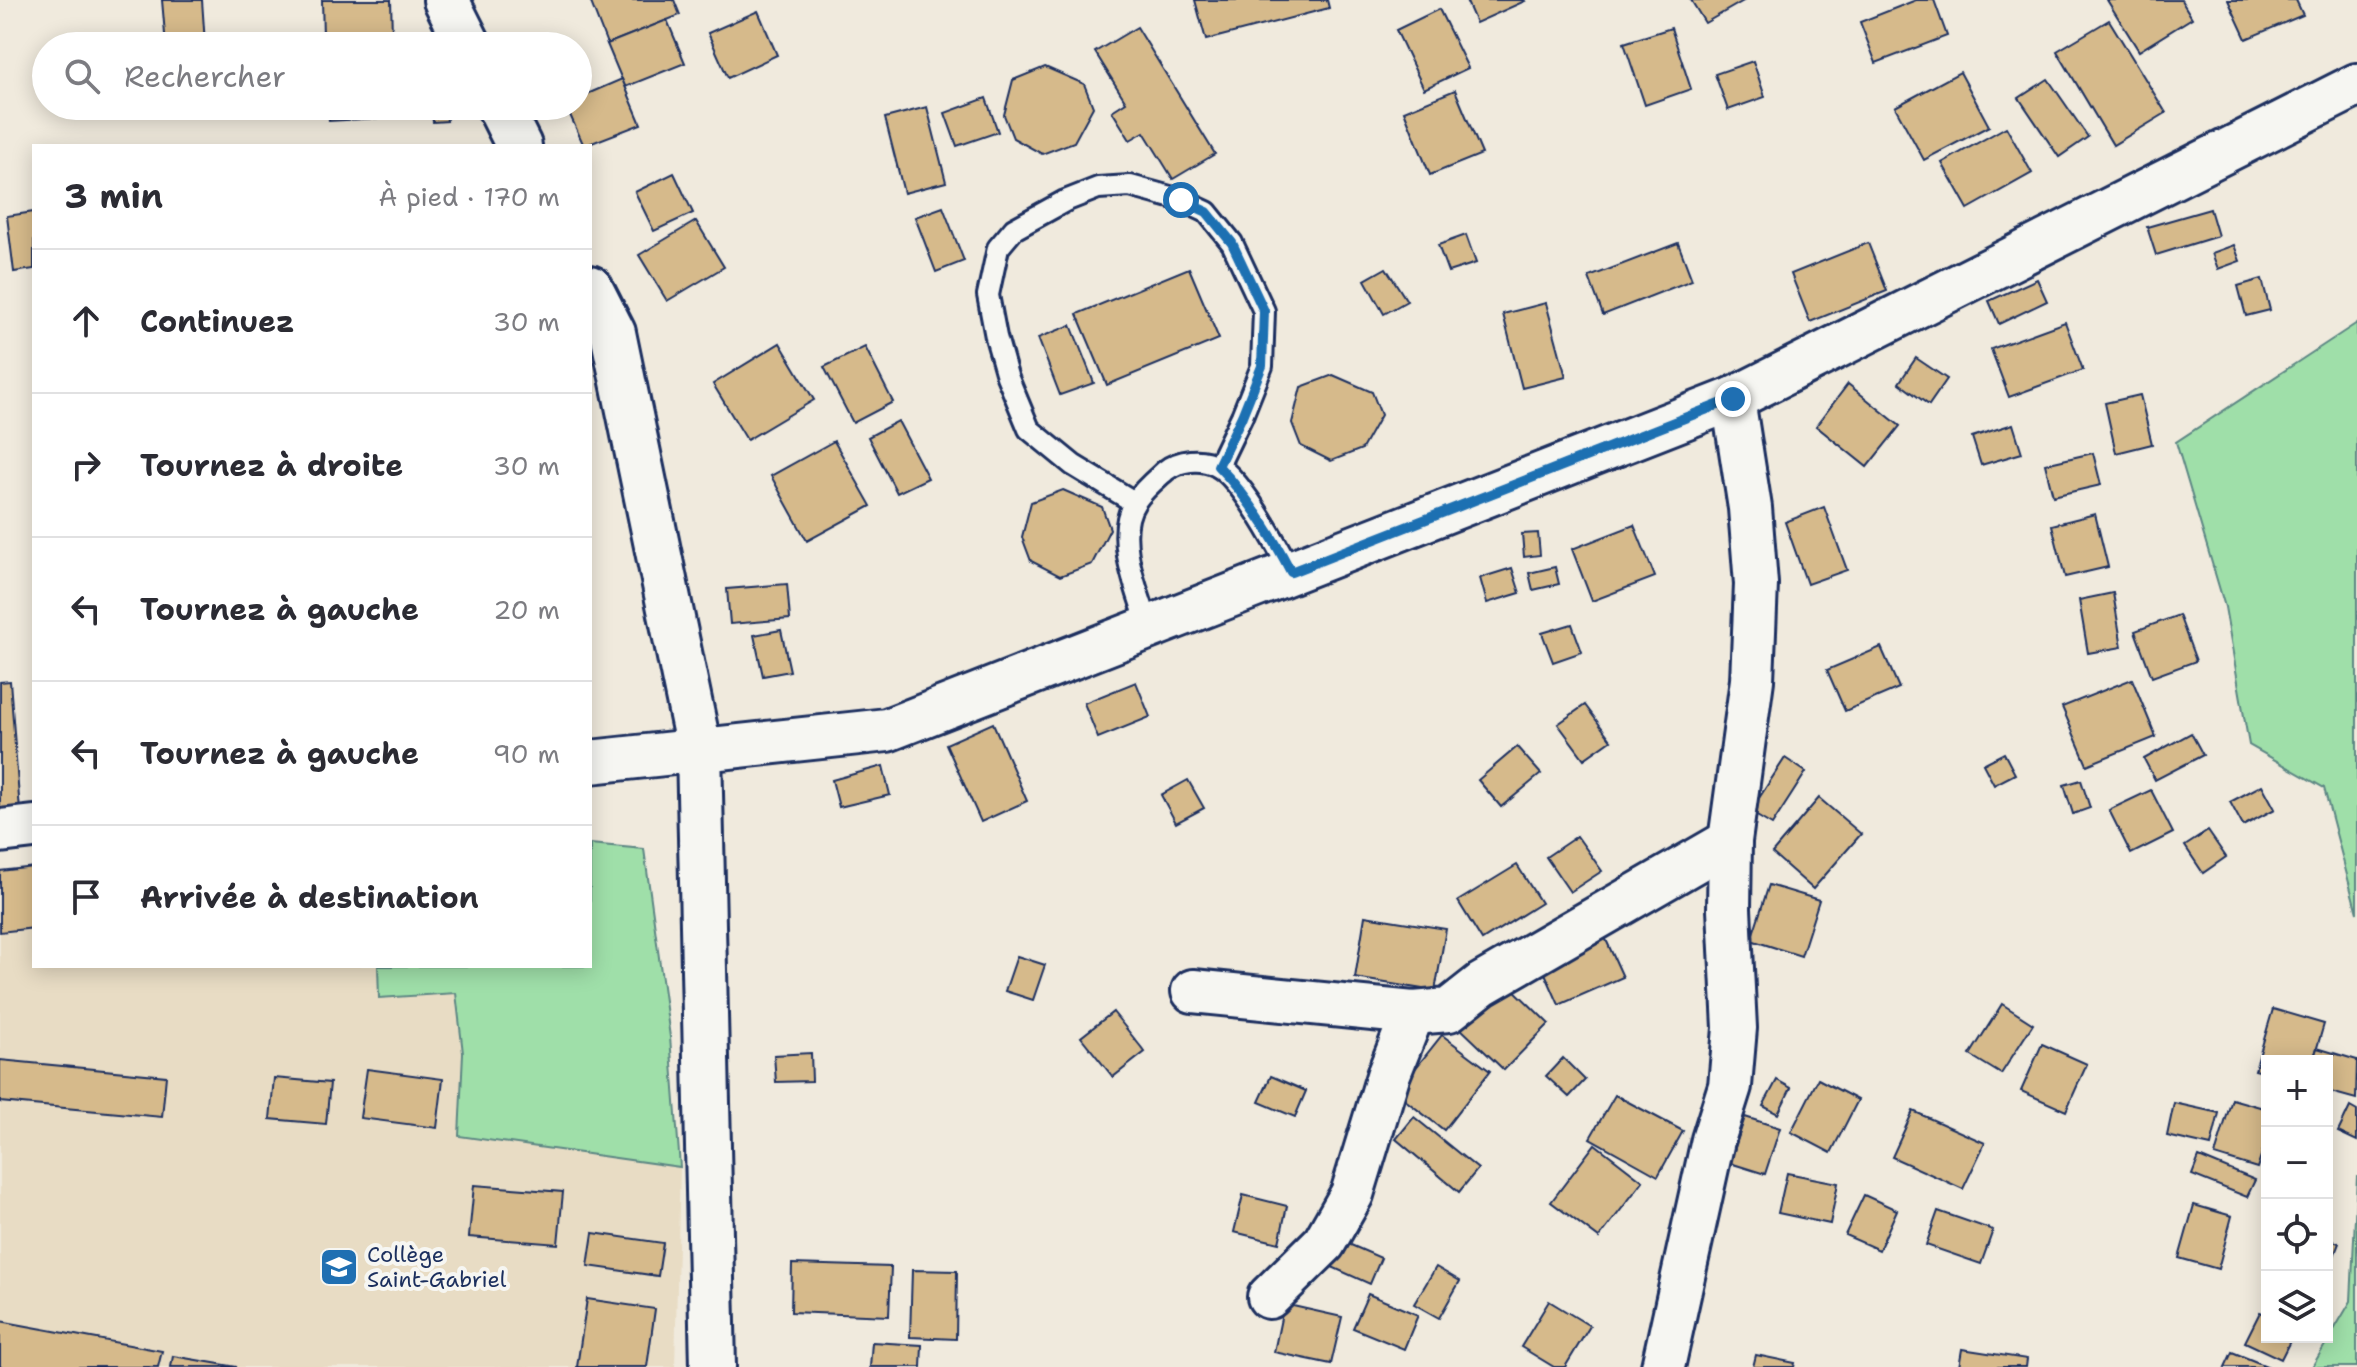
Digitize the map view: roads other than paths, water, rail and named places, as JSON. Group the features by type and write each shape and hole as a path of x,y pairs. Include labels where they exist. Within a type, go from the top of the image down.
{"street":[{"path":"446,0 462,32"},
{"path":"592,762 887,730 1733,399 2357,85"},
{"path":"506,120 518,144"},
{"path":"592,292 613,333 699,749 713,1367"},
{"path":"1663,1367 1713,1140 1730,1086 1735,1028 1729,909 1730,841 1752,680 1756,584 1750,508 1733,399"},
{"path":"0,831 32,827"},
{"path":"1193,991 1413,1013 1449,1010 1482,984 1730,841"},
{"path":"1269,1297 1324,1243 1352,1194 1388,1076 1413,1013"}],"lane":[{"path":"1134,502 1073,465 1029,429 1007,376 996,337 988,295 998,248 1014,229 1065,201 1098,188 1130,186 1181,200 1207,212 1232,243 1264,311 1262,366 1218,466"},
{"path":"1149,627 1127,550 1127,520 1134,502 1175,463 1194,461 1218,466 1235,483 1268,528 1291,572"}],"place":[{"name":"Collège Saint-Gabriel","path":"339,1267"}]}
